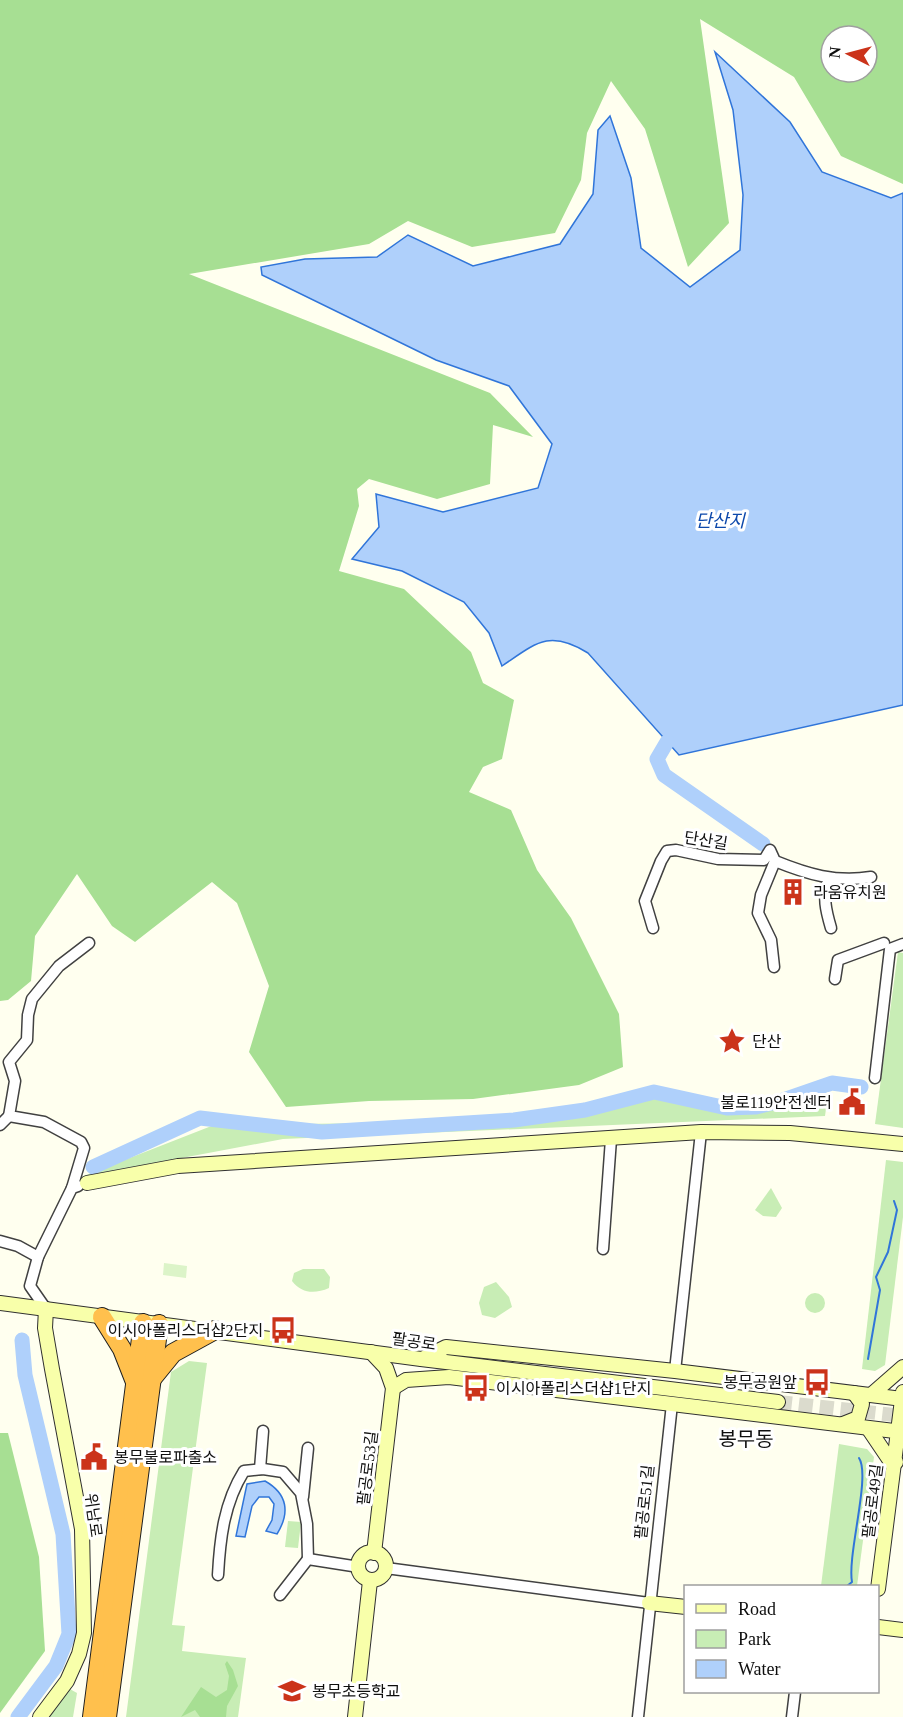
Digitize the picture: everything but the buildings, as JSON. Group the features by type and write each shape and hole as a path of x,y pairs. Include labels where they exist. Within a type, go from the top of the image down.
{"highway":[{"path":"102,1317 143,1382 107,1717"},
{"path":"92,1717 151,1323"},
{"path":"143,1382 173,1353 215,1330"}],"main road":[{"path":"87,1183 178,1166 701,1132 790,1133 903,1144"},
{"name":"팔공로","path":"0,1295 46,1309"},
{"name":"팔공로","path":"0,1303 421,1359 778,1402"},
{"name":"위남로","path":"40,1717 67,1682 79,1654 84,1633 82,1529 45,1328 46,1309"},
{"path":"421,1359 446,1347 903,1397"},
{"path":"371,1352 386,1368 393,1388 406,1380 449,1377 900,1432"},
{"path":"421,1359 449,1377"},
{"path":"871,1395 903,1367"},
{"name":"팔공로53길","path":"374,1552 393,1388"},
{"path":"841,1425 858,1418 862,1404 854,1393"},
{"name":"팔공로49길","path":"879,1585 898,1460 903,1397"},
{"path":"868,1428 898,1460"},
{"path":"374,1552 384,1559 386,1568 383,1576 370,1581 363,1577 358,1567 363,1557 374,1552"},
{"path":"355,1717 370,1581"},
{"path":"649,1603 684,1607"},
{"path":"879,1627 903,1630"}],"street":[{"name":"단산길","path":"653,928 645,902 661,861 667,852 676,850 718,859 764,860 770,850 775,861 829,879 871,878"},
{"path":"774,967 771,940 758,913 761,895 775,861"},
{"path":"829,879 825,888 825,905 831,928"},
{"path":"0,1125 9,1116 15,1081 9,1062 27,1040 28,1015 32,999 59,966 89,943"},
{"path":"835,978 838,960 884,943"},
{"path":"875,1078 890,949 903,944"},
{"path":"9,1116 44,1122 81,1142 84,1148 72,1188 38,1257 30,1286 46,1309"},
{"path":"675,1371 701,1132"},
{"path":"603,1249 611,1139"},
{"path":"72,1188 87,1183"},
{"path":"0,1241 18,1245 38,1257"},
{"name":"팔공로51길","path":"638,1717 672,1404"},
{"path":"260,1469 263,1431"},
{"path":"303,1501 308,1448"},
{"path":"218,1575 222,1532 235,1485 244,1471 260,1469 283,1472 301,1493 307,1524 308,1559 280,1595"},
{"path":"308,1559 358,1567"},
{"path":"386,1568 649,1603"},
{"path":"792,1717 795,1693"}],"green space":[{"path":"0,0 903,0 903,184 841,156 794,77 700,19 729,223 688,267 645,129 611,81 587,133 581,180 555,233 472,247 408,221 369,244 189,274 490,393 533,437 493,425 490,484 437,499 369,479 357,489 359,506 339,571 404,589 471,652 483,683 514,700 502,759 483,767 469,792 511,810 537,870 571,918 619,1014 623,1067 579,1085 473,1099 369,1101 286,1107 249,1052 269,986 237,903 212,882 135,942 112,926 77,874 35,936 31,981 8,1000 0,1001"},
{"path":"898,952 903,953 903,1128 875,1124"},
{"path":"829,1087 825,1116 283,1139 81,1177 214,1125 465,1122 651,1095 728,1114 777,1107"},
{"path":"886,1160 903,1162 903,1217 885,1365 875,1371 862,1369"},
{"path":"771,1188 782,1208 776,1217 763,1216 755,1210"},
{"path":"164,1263 187,1266 186,1278 163,1275"},
{"path":"303,1269 324,1269 330,1277 329,1288 314,1292 304,1291 292,1281 294,1273"},
{"path":"496,1282 509,1297 512,1307 495,1318 482,1315 479,1303 484,1287"},
{"path":"815,1293 822,1296 825,1303 822,1310 815,1313 808,1310 805,1303 808,1296"},
{"path":"189,1361 207,1363 172,1625 185,1626 182,1651 246,1658 238,1717 126,1717 171,1372"},
{"path":"0,1433 8,1433 39,1557 45,1651 0,1713"},
{"path":"839,1444 867,1449 874,1457 857,1585 821,1585"},
{"path":"288,1521 301,1522 298,1548 285,1547"},
{"path":"227,1661 233,1670 238,1686 227,1706 226,1717 200,1717 195,1710 181,1717 201,1687 216,1697 227,1690 229,1676 225,1664"},
{"path":"68,1688 77,1693 73,1717 48,1717"}],"water":[{"name":"단산지","path":"715,52 790,122 822,172 891,198 903,193 903,705 679,755 588,653 563,642 543,642 534,645 502,666 489,633 464,602 402,571 352,559 379,527 376,494 443,512 538,488 552,444 509,386 436,360 262,275 261,267 305,259 377,257 408,235 473,266 560,244 593,194 598,130 610,116 631,178 641,248 690,287 740,250 743,195 733,110"},
{"path":"265,1481 278,1492 284,1505 284,1519 277,1534 266,1531 272,1520 274,1504 269,1497 259,1497 252,1506 245,1537 236,1536 247,1484"}],"waterway":[{"path":"667,742 657,759 664,775 763,844"},
{"path":"93,1167 200,1118 322,1132 514,1120 585,1110 654,1092 727,1108 756,1107 832,1083 861,1087"},
{"path":"868,1359 880,1290 876,1277 888,1252 897,1210 894,1201"},
{"path":"18,1717 56,1666 69,1634 63,1534 25,1375 22,1340"},
{"path":"848,1585 852,1582 851,1570 861,1498 862,1467 859,1458"}],"tunnel":[{"path":"778,1402 903,1416"}],"place":[{"name":"라움유치원","path":"793,892"},
{"name":"단산","path":"732,1041"},
{"name":"불로119안전센터","path":"852,1102"},
{"name":"이시아폴리스더샵2단지","path":"283,1330"},
{"name":"봉무공원앞","path":"817,1382"},
{"name":"이시아폴리스더샵1단지","path":"476,1388"},
{"name":"봉무불로파출소","path":"94,1457"},
{"name":"봉무초등학교","path":"292,1691"}],"district":[{"name":"봉무동","path":"746,1439"}]}
